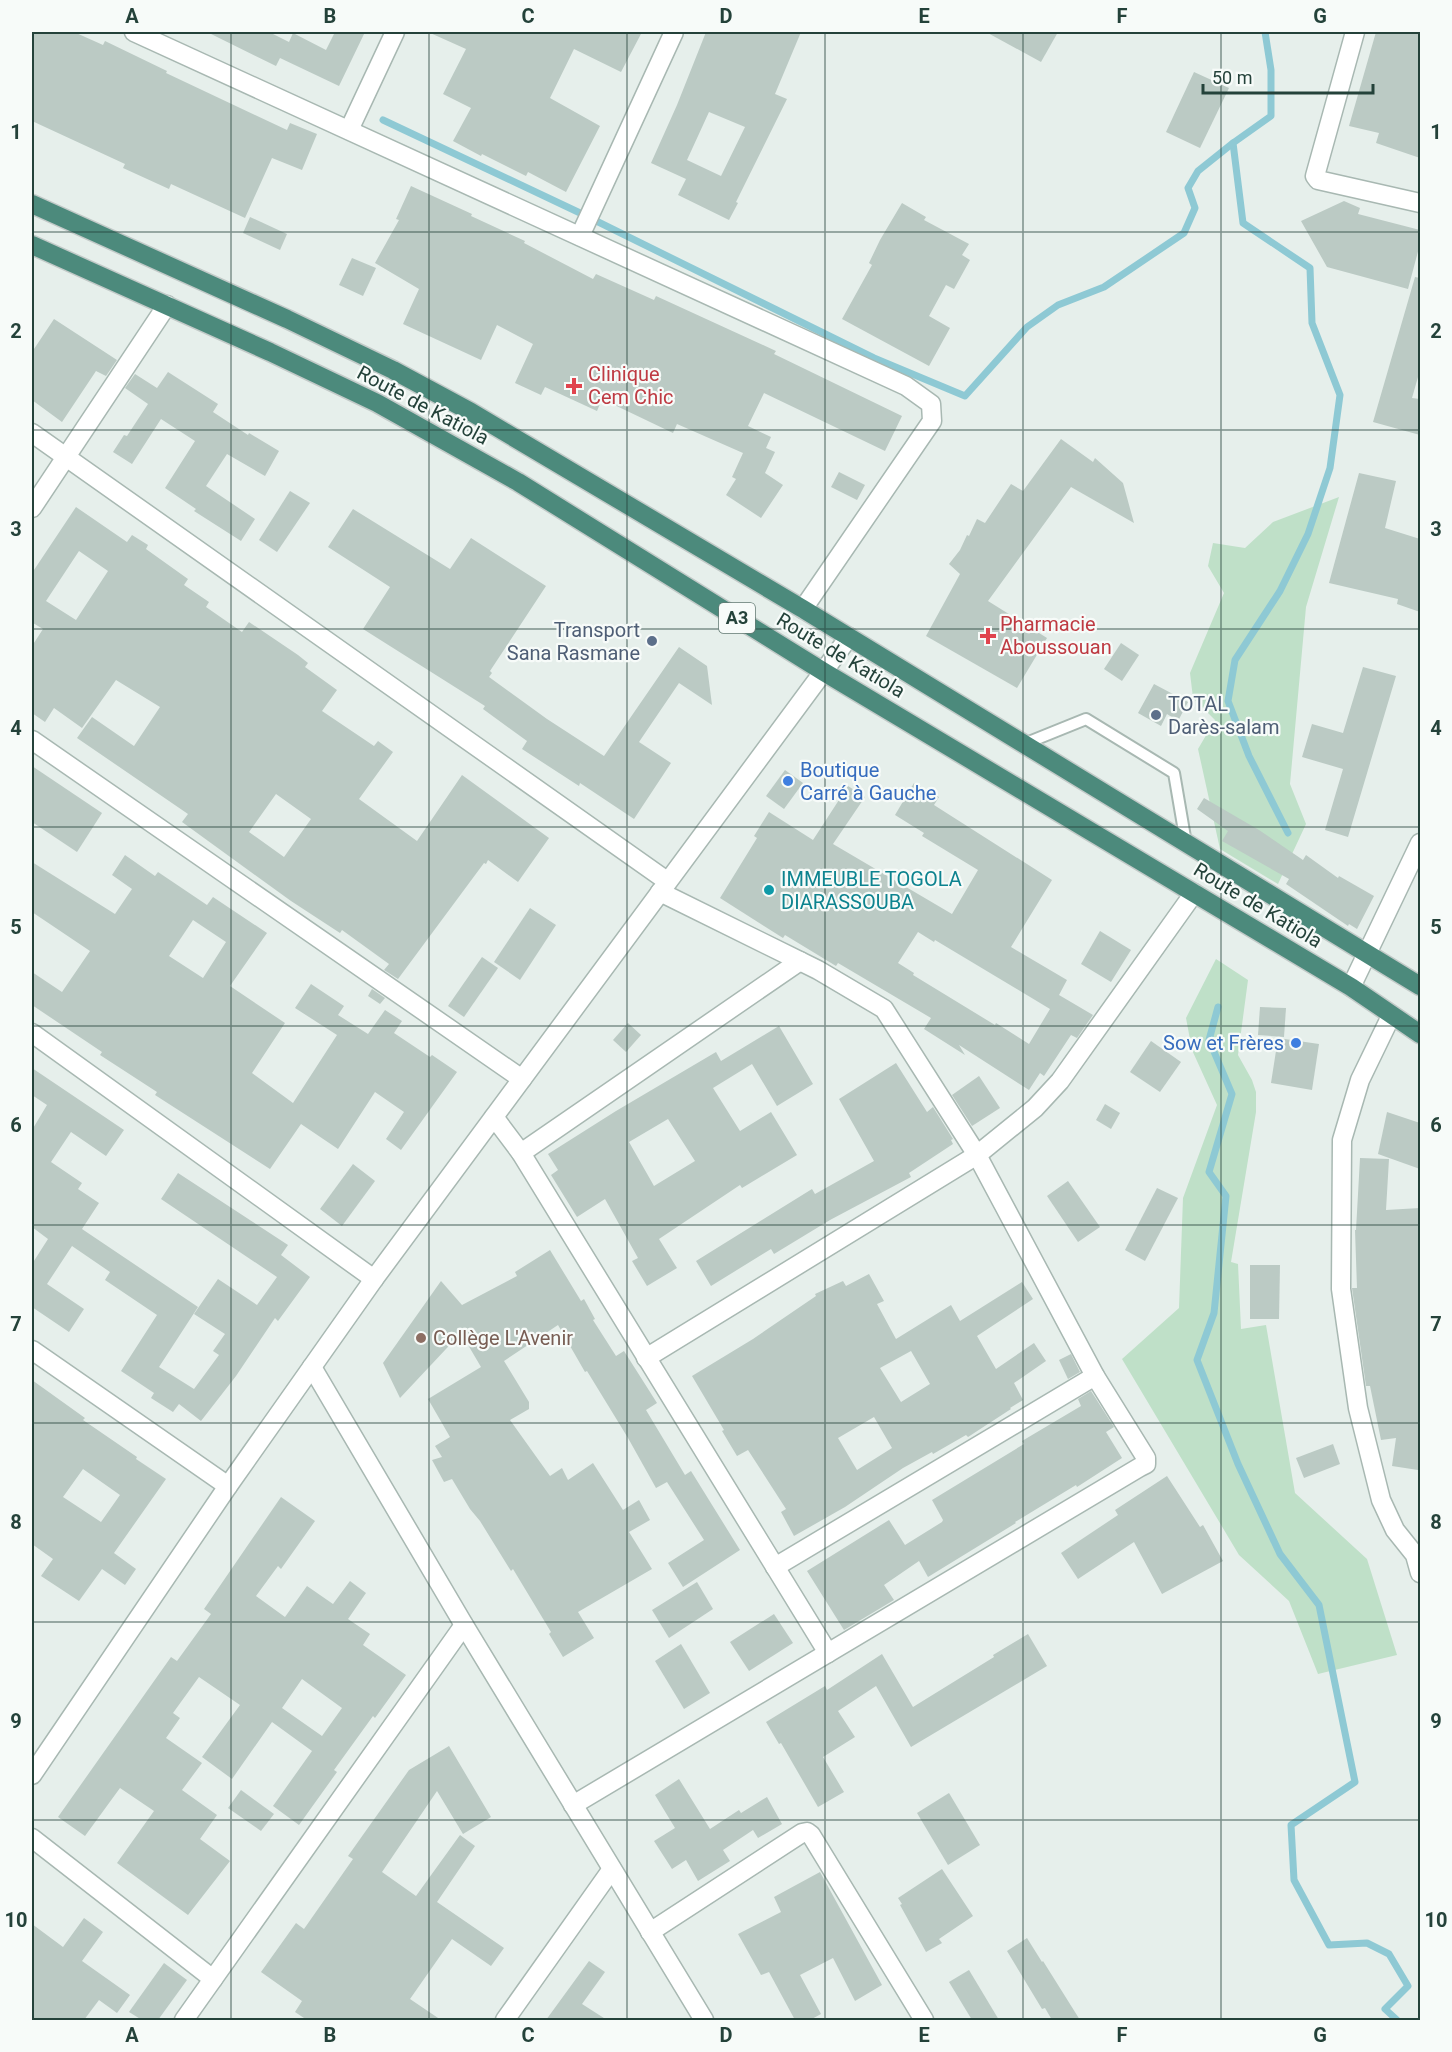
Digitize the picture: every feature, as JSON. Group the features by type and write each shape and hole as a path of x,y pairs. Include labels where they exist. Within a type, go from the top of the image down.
{"highway":[{"name":"Route de Katiola","path":"32,204 287,319 393,370 471,412 803,609 1420,986"},
{"name":"Route de Katiola","path":"32,245 167,305 377,404 518,482 824,672 1351,987 1420,1034"}],"street":[{"path":"134,32 906,386 931,404 932,421 803,609"},
{"path":"349,130 394,32"},
{"path":"580,236 674,32"},
{"path":"1355,32 1315,176 1318,180 1420,203"},
{"path":"32,508 167,305"},
{"path":"32,433 664,886 884,1009 977,1155 1095,1376 1146,1458 1146,1464 573,1805"},
{"path":"32,1775 228,1486 374,1279 849,637"},
{"path":"32,740 522,1079"},
{"path":"1351,987 1420,843"},
{"path":"646,1358 977,1155 1035,1108 1060,1081 1194,893"},
{"path":"521,1153 800,961"},
{"path":"1391,1016 1360,1080 1342,1140 1341,1289 1358,1408 1381,1500 1395,1530 1418,1550 1420,1573"},
{"path":"32,1033 374,1279"},
{"path":"494,1117 521,1153 828,1653"},
{"path":"32,1350 228,1486"},
{"path":"312,1367 464,1625 704,2020"},
{"path":"775,1567 1095,1376"},
{"path":"184,2020 464,1625"},
{"path":"650,1932 802,1833 807,1832 811,1835 924,2020"},
{"path":"32,1838 213,1979"},
{"path":"506,2020 612,1869"}],"lane":[{"path":"1024,744 1086,719 1135,748 1174,772 1186,843"}],"green space":[{"path":"1339,497 1306,607 1290,784 1306,824 1278,884 1220,849 1198,749 1215,720 1193,698 1190,673 1224,593 1208,566 1213,543 1245,548 1273,522"},
{"path":"1216,959 1248,980 1238,1055 1256,1092 1256,1112 1231,1262 1238,1264 1241,1329 1266,1325 1295,1493 1367,1559 1397,1655 1318,1674 1289,1601 1239,1555 1122,1359 1179,1308 1183,1198 1217,1105 1192,1050 1186,1018"}],"building":[{"path":"32,32 74,32 103,45 105,41 167,71 166,73 287,130 290,123 317,134 302,170 272,158 245,218 171,184 169,189 123,168 125,164 32,121"},
{"path":"207,32 269,32 289,42 293,33 326,50 335,32 365,32 339,86 280,58 276,66"},
{"path":"428,32 642,32 621,72 574,49 550,98 600,126 566,192 528,172 526,176 453,141 471,108 443,94 466,49"},
{"path":"706,32 801,32 775,94 787,99 729,220 678,195 686,179 651,163","holes":["709,112 745,127 721,176 687,160"]},
{"path":"986,32 1058,32 1041,62"},
{"path":"1376,32 1420,32 1420,158 1376,143 1379,133 1349,126"},
{"path":"1194,72 1229,88 1200,148 1166,132"},
{"path":"411,186 525,241 524,243 593,279 596,274 654,300 656,296 776,351 774,354 902,416 885,451 764,393 748,426 771,437 766,448 775,452 765,473 783,485 761,518 726,495 736,479 732,477 743,453 677,424 673,433 602,399 597,411 545,387 541,395 515,383 533,344 497,325 481,360 403,324 419,289 375,263 399,220 396,219"},
{"path":"1344,201 1360,208 1358,214 1420,230 1420,244 1408,289 1327,267 1301,221"},
{"path":"902,203 926,217 924,220 969,244 962,255 970,260 954,289 946,285 929,316 950,328 929,366 842,319 872,265 869,263 880,240"},
{"path":"250,217 287,234 280,250 243,233"},
{"path":"352,258 376,268 363,296 339,285"},
{"path":"1415,277 1420,278 1420,370 1412,398 1420,399 1420,435 1373,422"},
{"path":"54,319 117,360 106,376 96,371 62,422 32,400 32,352"},
{"path":"168,372 218,404 213,412 248,435 249,433 279,451 265,476 227,454 206,486 255,519 241,541 194,511 196,509 165,488 195,441 161,419 132,464 113,452 124,435 127,436 148,404 125,388 135,374 157,388"},
{"path":"1061,439 1093,462 1095,458 1123,483 1134,523 1071,487 988,601 1047,638 1017,688 926,636 960,574 949,564 960,550 967,535 969,536 977,519 985,523 1011,484 1023,491"},
{"path":"839,472 865,485 857,500 831,487"},
{"path":"1359,473 1396,481 1385,528 1420,539 1420,612 1397,604 1398,599 1329,583"},
{"path":"290,491 310,503 277,552 259,540"},
{"path":"76,507 127,542 132,535 148,545 146,549 188,579 184,585 209,602 206,607 242,632 249,622 308,663 305,667 337,690 322,711 374,746 378,741 393,752 359,799 417,841 462,775 549,838 518,882 488,860 486,864 484,863 398,979 384,970 389,964 342,930 340,933 291,901 182,822 188,814 77,738 92,717 134,746 160,707 116,680 82,728 54,708 45,722 32,713 32,646 43,629 32,624 32,573","holes":["79,551 108,571 76,620 46,601","276,794 311,819 284,857 249,832"]},
{"path":"353,509 450,569 471,538 546,586 490,671 492,673 489,677 604,756 679,647 707,666 712,705 679,683 639,742 671,763 634,819 580,783 579,786 522,749 527,741 483,709 485,706 363,629 390,587 328,547"},
{"path":"1121,643 1139,655 1122,681 1104,669"},
{"path":"1363,667 1396,676 1348,837 1325,830 1343,769 1302,757 1312,724 1343,733"},
{"path":"1154,684 1188,702 1178,721 1167,714 1161,726 1138,713"},
{"path":"32,766 102,813 77,852 32,822"},
{"path":"785,770 803,783 784,809 766,796"},
{"path":"914,783 939,797 934,805 1052,880 1011,947 1067,980 1059,995 1093,1015 1077,1038 1071,1035 1044,1076 1040,1073 1029,1090 959,1045 965,1055 924,1029 931,1018 838,963 836,966 785,935 783,938 720,898 757,838 754,836 769,812 813,840 848,786 865,797 833,844 952,914 978,870 922,836 924,833 895,815","holes":["918,932 934,942 935,940 1050,1009 1029,1044 913,975 914,973 898,963"]},
{"path":"1204,798 1259,830 1303,860 1306,855 1338,878 1339,876 1374,896 1357,929 1349,924 1348,926 1286,884 1289,879 1222,841 1228,831 1197,809"},
{"path":"125,855 155,876 158,872 207,905 213,897 267,933 230,986 285,1023 252,1073 293,1103 337,1035 295,1008 311,984 344,1006 338,1015 368,1034 385,1010 402,1021 394,1033 457,1072 401,1150 386,1139 404,1112 375,1092 338,1149 301,1124 270,1169 155,1095 157,1092 100,1055 102,1052 32,1005 32,972 62,992 90,951 32,912 32,862 115,914 132,889 112,875","holes":["193,920 226,942 203,978 169,956"]},
{"path":"530,908 556,925 520,980 494,962"},
{"path":"1100,931 1131,950 1111,982 1081,964"},
{"path":"482,957 498,968 464,1017 448,1006"},
{"path":"372,989 385,998 380,1004 368,996"},
{"path":"1260,1007 1286,1008 1284,1037 1258,1035"},
{"path":"628,1023 641,1035 626,1052 613,1040"},
{"path":"779,1026 813,1084 777,1106 752,1064 713,1088 740,1131 771,1112 797,1155 742,1188 740,1185 659,1239 677,1268 647,1286 632,1261 638,1258 605,1199 577,1217 551,1175 558,1170 548,1154 716,1052 721,1061","holes":["668,1119 695,1161 654,1186 629,1142"]},
{"path":"1278,1038 1319,1044 1312,1090 1271,1083"},
{"path":"1151,1041 1181,1062 1160,1092 1130,1072"},
{"path":"896,1063 927,1112 933,1107 953,1139 951,1140 953,1144 909,1173 911,1177 830,1220 774,1254 771,1249 711,1286 696,1261 812,1189 815,1194 874,1161 839,1099"},
{"path":"32,1068 124,1130 106,1156 71,1132 51,1162 82,1183 78,1189 99,1203 82,1229 198,1307 159,1367 194,1389 219,1355 213,1351 225,1334 194,1314 218,1279 257,1305 277,1277 161,1199 178,1173 288,1245 281,1255 310,1277 278,1321 275,1318 236,1376 201,1421 179,1404 173,1412 151,1398 154,1393 121,1371 157,1315 105,1280 110,1272 72,1246 47,1284 84,1309 69,1332 32,1307 32,1264 48,1239 32,1227 32,1130 47,1105 32,1095"},
{"path":"979,1076 1000,1108 972,1126 952,1095"},
{"path":"1105,1104 1120,1113 1111,1129 1096,1120"},
{"path":"1387,1112 1420,1123 1420,1169 1378,1154"},
{"path":"1360,1158 1389,1159 1386,1210 1420,1208 1420,1451 1418,1470 1392,1466 1396,1438 1381,1440 1370,1386 1366,1386 1352,1288 1357,1288 1355,1230"},
{"path":"353,1164 375,1181 342,1226 320,1209"},
{"path":"1068,1181 1100,1227 1078,1242 1047,1196"},
{"path":"1157,1188 1178,1198 1145,1261 1125,1250"},
{"path":"550,1250 581,1301 584,1299 595,1319 593,1320 616,1356 624,1351 657,1403 646,1410 685,1475 691,1471 740,1550 683,1587 668,1563 704,1540 667,1482 656,1488 558,1325 504,1361 529,1402 529,1409 510,1420 550,1476 562,1468 568,1480 593,1463 623,1510 639,1500 650,1520 629,1532 652,1569 578,1612 594,1638 563,1657 549,1634 551,1632 513,1569 511,1571 452,1479 444,1482 432,1460 442,1457 435,1446 450,1437 428,1399 481,1367 461,1333 400,1398 383,1363 441,1281 462,1305 517,1276 515,1272"},
{"path":"1250,1265 1280,1265 1279,1319 1250,1319"},
{"path":"869,1274 884,1301 877,1304 896,1339 951,1305 960,1321 1022,1282 1033,1299 977,1336 996,1369 1034,1343 1046,1361 1014,1383 1023,1400 1011,1409 968,1437 966,1435 903,1468 845,1507 794,1536 781,1512 786,1509 748,1450 737,1456 692,1376 753,1339 816,1296 815,1294 843,1281 846,1286","holes":["911,1351 930,1384 901,1402 880,1368","874,1417 892,1448 857,1470 838,1438"]},
{"path":"1071,1354 1080,1372 1068,1379 1059,1360"},
{"path":"32,1380 85,1418 83,1420 166,1479 114,1553 136,1569 125,1585 102,1569 79,1601 41,1576 53,1559 32,1544","holes":["83,1469 120,1495 101,1522 63,1497"]},
{"path":"1091,1391 1114,1427 1106,1432 1122,1458 928,1577 919,1561 884,1585 894,1600 844,1630 807,1571 889,1520 905,1545 942,1522 932,1500 1024,1444 1022,1441 1081,1406 1078,1399"},
{"path":"1333,1444 1340,1464 1304,1478 1296,1458"},
{"path":"1167,1476 1200,1527 1203,1525 1223,1561 1162,1594 1134,1542 1078,1579 1061,1553 1118,1515 1115,1510"},
{"path":"281,1497 315,1521 281,1569 278,1566 256,1596 285,1617 307,1586 333,1604 350,1581 366,1593 348,1619 370,1634 363,1645 406,1675 334,1770 337,1772 299,1825 273,1806 312,1751 272,1722 232,1779 202,1757 240,1705 199,1677 173,1713 180,1718 166,1738 202,1763 182,1790 217,1815 200,1839 230,1861 188,1915 117,1863 154,1811 120,1788 85,1836 58,1817 171,1657 177,1661 211,1614 204,1609","holes":["302,1679 342,1708 322,1736 282,1708"]},
{"path":"697,1582 713,1609 669,1638 652,1610"},
{"path":"774,1614 793,1643 749,1671 730,1642"},
{"path":"1028,1634 1047,1666 911,1747 876,1686 838,1711 855,1737 823,1757 844,1792 818,1807 781,1743 779,1744 766,1722 825,1686 827,1690 882,1654 913,1707"},
{"path":"681,1644 710,1693 684,1709 655,1661"},
{"path":"449,1746 491,1817 463,1834 437,1791 382,1872 416,1896 460,1835 475,1846 437,1902 504,1948 491,1966 452,1939 410,1999 441,2020 307,2020 295,2012 302,2001 261,1972 296,1923 304,1929 353,1859 348,1856 409,1770"},
{"path":"679,1779 710,1829 739,1810 741,1813 767,1797 782,1824 758,1838 753,1830 723,1850 730,1861 698,1881 686,1860 672,1869 654,1841 675,1828 655,1795"},
{"path":"241,1790 274,1814 261,1831 228,1808"},
{"path":"949,1793 980,1845 948,1865 917,1813"},
{"path":"942,1869 973,1916 939,1939 942,1943 926,1952 898,1898"},
{"path":"820,1872 882,1985 855,2001 833,1958 800,1975 821,2014 810,2020 795,2020 769,1972 761,1975 738,1934 781,1912 774,1897"},
{"path":"84,1918 103,1932 82,1961 130,1995 117,2013 99,2000 84,2020 32,2020 32,1924 63,1947"},
{"path":"1027,1938 1080,2020 1052,2020 1045,2008 1042,2009 1007,1951"},
{"path":"589,1961 605,1972 582,2004 607,2020 546,2020"},
{"path":"164,1963 187,1980 158,2020 142,2020 129,2012"},
{"path":"969,1970 999,2020 972,2020 949,1982"}],"waterway":[{"path":"1265,32 1271,70 1271,116 1233,143 1243,223 1310,268 1312,323 1340,395 1330,468 1308,534 1280,591 1235,660 1228,701 1249,756 1288,833"},
{"path":"383,120 578,212 874,358 965,396 1027,327 1058,305 1104,287 1184,233 1195,208 1188,188 1198,171 1233,143"},
{"path":"1218,1007 1209,1040 1232,1094 1209,1172 1226,1196 1214,1313 1197,1360 1238,1464 1280,1554 1319,1605 1355,1782 1291,1825 1294,1880 1329,1945 1367,1943 1389,1954 1408,1986 1385,2009 1397,2020"}],"place":[{"name":"Clinique Cem Chic","path":"574,386"},
{"name":"Pharmacie Aboussouan","path":"988,636"},
{"name":"Transport Sana Rasmane","path":"652,641"},
{"name":"TOTAL Darès-salam","path":"1156,715"},
{"name":"Boutique Carré à Gauche","path":"788,781"},
{"name":"IMMEUBLE TOGOLA DIARASSOUBA","path":"769,890"},
{"name":"Sow et Frères","path":"1296,1043"},
{"name":"Collège L'Avenir","path":"421,1338"}]}
